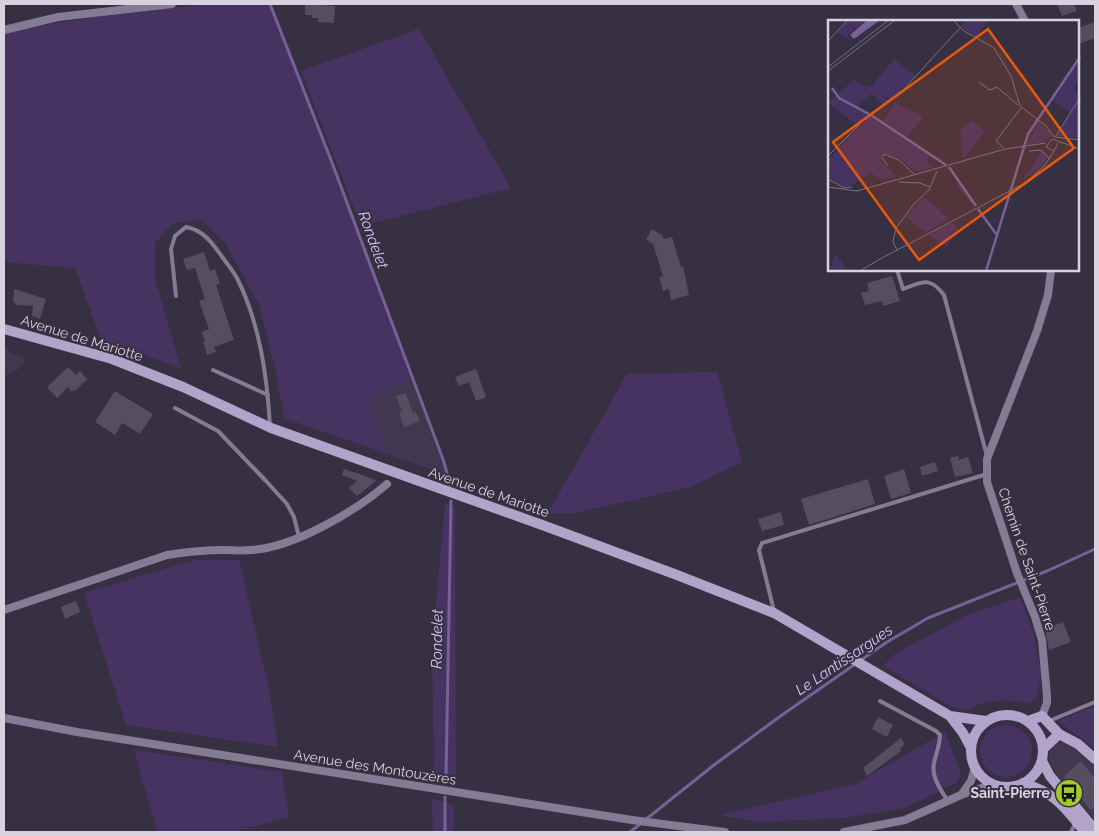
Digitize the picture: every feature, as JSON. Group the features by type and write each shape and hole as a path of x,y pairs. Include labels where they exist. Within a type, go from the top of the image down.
{"main road":[{"name":"Avenue de Mariotte","path":"4,329 112,359 183,387 271,428 545,526 774,613 950,716 986,722"},
{"path":"1028,721 1038,733 1043,748 1042,761 1035,774 1023,783 1013,786 993,784 982,777 975,767 971,748 979,728 997,716 1010,715 1028,721 1045,719 1059,734 1078,744 1095,759"},
{"name":"Avenue de Mariotte","path":"950,716 963,733 971,748"},
{"path":"1043,748 1059,734"},
{"path":"1042,761 1050,776 1095,830"},
{"path":"1023,783 1040,788 1048,793 1063,806 1085,832"}],"street":[{"path":"4,30 58,17 172,4"},
{"path":"1016,4 1024,20"},
{"name":"Chemin de Saint-Pierre","path":"1045,719 1047,696 1042,640 987,482 987,459 1037,331 1048,295 1051,271"},
{"path":"4,610 167,556 193,551 253,550 299,537 335,521 370,498 387,484"},
{"name":"Avenue des Montouzères","path":"4,719 632,820 725,832"},
{"path":"961,794 971,781 975,767"},
{"path":"844,832 905,820 961,794 993,784"}],"lane":[{"path":"176,296 171,249 175,236 186,226 196,228 207,237 237,279 248,305 261,348 271,428"},
{"path":"897,271 903,289 925,281 936,285 944,295 987,459"},
{"path":"213,370 268,395"},
{"path":"175,408 218,432 259,474 287,504 294,517 299,537"},
{"path":"774,613 759,550 762,542 987,474"},
{"path":"880,701 940,734 940,744 933,769 935,777 948,801"},
{"path":"1045,719 1095,702"},
{"path":"1071,832 1076,822"}],"shaded area":[{"path":"204,4 269,4 356,227 411,379 368,398 387,454 284,418 275,369 259,305 225,243 202,220 173,223 155,243 155,279 181,368 101,340 75,268 4,262 4,36 8,32 93,17"},
{"path":"419,29 511,188 361,226 301,71"},
{"path":"4,345 11,353 27,359 19,369 4,376"},
{"path":"717,372 742,462 691,487 575,513 548,513 627,374"},
{"path":"411,379 447,475 387,454 368,398"},
{"path":"445,503 455,507 456,776 434,772 432,647"},
{"path":"195,560 239,560 269,689 278,747 126,725 84,593"},
{"path":"1020,597 1034,635 1041,675 1036,698 1028,704 1014,701 997,701 981,704 968,711 952,707 883,666 895,654 969,614"},
{"path":"1095,706 1095,749 1058,721"},
{"path":"1001,725 1011,725 1025,732 1032,746 1032,756 1025,770 1011,777 1001,777 991,773 984,766 980,756 980,746 984,736 991,729"},
{"path":"945,732 961,773 956,783 905,808 844,818 758,822 720,815 855,784"},
{"path":"1055,743 1069,744 1088,756 1095,765 1095,820 1056,774 1049,760 1049,748"},
{"path":"134,750 282,772 289,817 234,832 157,832"},
{"path":"432,799 454,805 454,832 433,832"}],"building":[{"path":"305,4 335,6 334,23 318,22 318,18 312,18 312,15 305,15"},
{"path":"1057,4 1074,4 1077,11 1062,16"},
{"path":"1095,22 1095,38 1079,44 1079,28"},
{"path":"652,229 662,235 664,239 672,237 681,267 683,266 689,295 671,300 669,289 663,291 659,277 663,276 653,244 646,240"},
{"path":"204,252 210,271 215,269 220,284 216,285 234,340 214,347 216,352 207,355 202,332 209,329 199,301 205,299 195,268 187,270 183,259"},
{"path":"892,276 900,301 883,306 882,301 865,305 861,293 869,291 867,283"},
{"path":"14,289 46,299 40,319 32,316 33,306 15,305 15,302 13,302"},
{"path":"68,367 76,375 80,371 87,379 75,391 73,390 72,392 68,387 57,398 47,387"},
{"path":"476,369 486,397 476,401 469,382 459,386 455,377"},
{"path":"115,391 153,414 140,434 122,423 115,435 95,422"},
{"path":"406,393 413,413 416,412 420,421 404,427 399,412 402,411 396,396"},
{"path":"958,456 959,460 968,457 973,473 955,477 950,458"},
{"path":"935,462 938,471 922,476 920,467"},
{"path":"344,469 376,481 357,496 349,488 357,481 342,475"},
{"path":"904,469 911,493 891,499 884,476"},
{"path":"868,479 875,504 809,525 801,499"},
{"path":"781,512 784,525 762,531 758,519"},
{"path":"76,601 80,612 65,619 61,607"},
{"path":"1063,622 1071,642 1049,650 1045,629"},
{"path":"878,717 893,725 887,737 872,729"},
{"path":"901,738 905,744 900,749 901,751 867,776 863,768"},
{"path":"1081,761 1095,778 1095,807 1091,810 1063,777"}],"waterway":[{"name":"Rondelet","path":"270,4 331,160 444,462 450,485"},
{"name":"Rondelet","path":"446,777 451,501"},
{"name":"Le Lantissargues","path":"630,832 714,765 887,642 928,618 1047,571 1095,549"},
{"name":"Rondelet","path":"445,797 445,832"}],"place":[{"name":"Saint-Pierre","path":"1069,793"}]}
